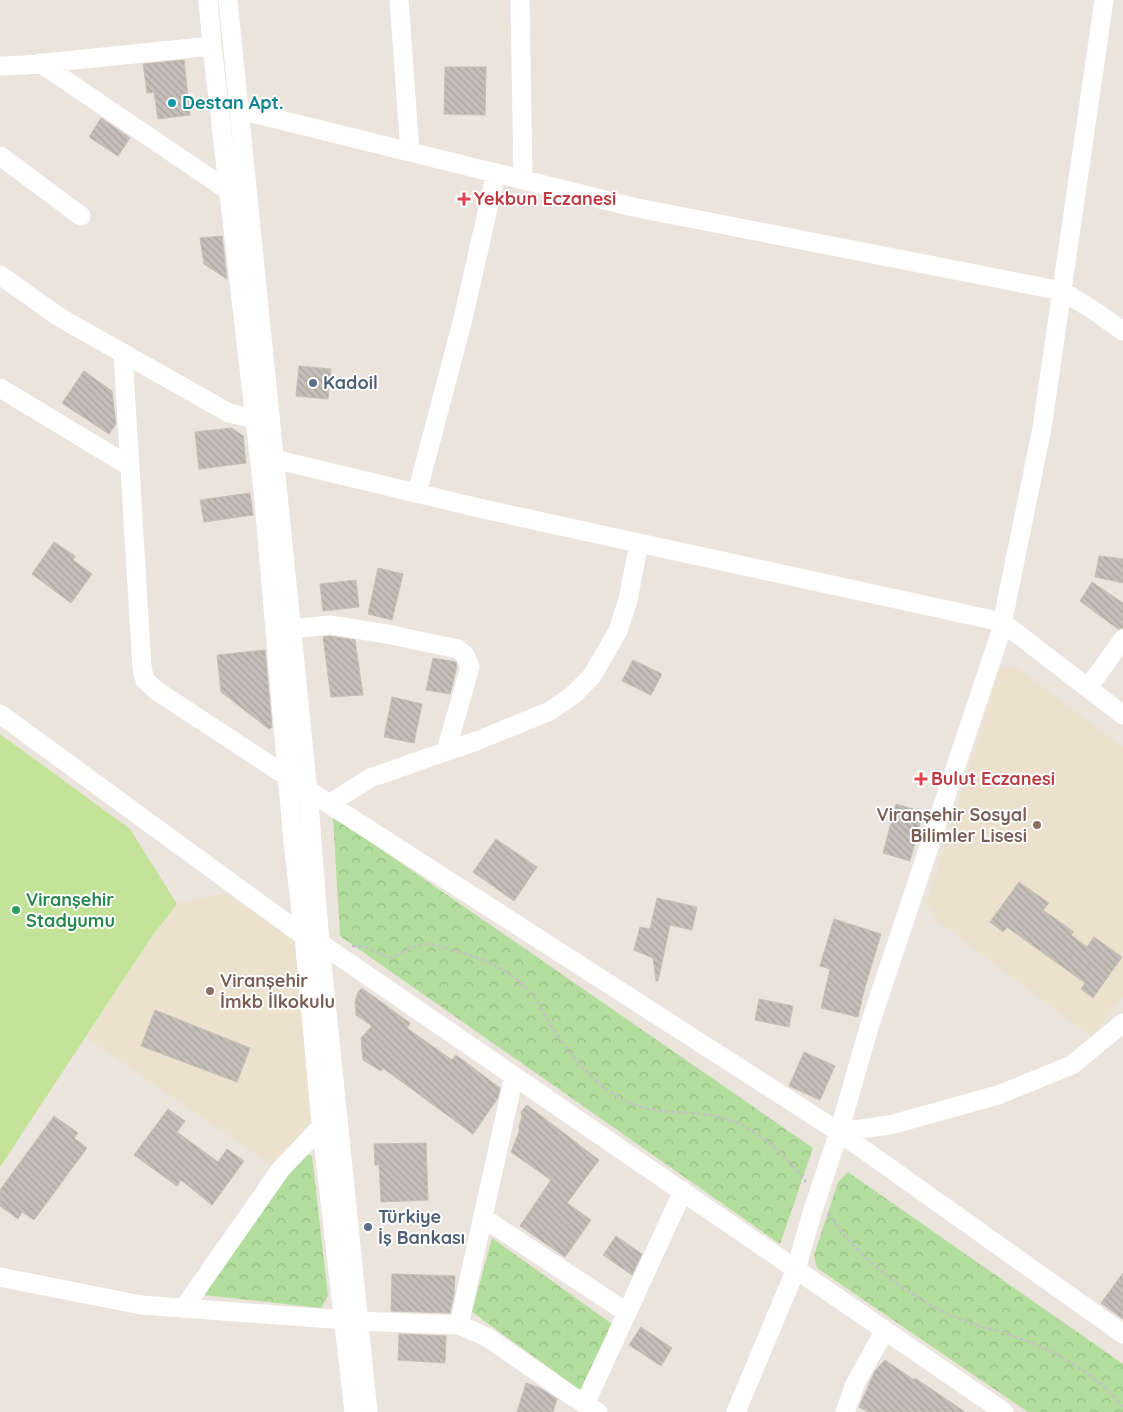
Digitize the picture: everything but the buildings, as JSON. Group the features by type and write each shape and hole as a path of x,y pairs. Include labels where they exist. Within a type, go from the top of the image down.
{"street":[{"path":"208,0 264,490 288,778 312,940 352,1320 354,1412"},
{"path":"228,0 308,792 312,940 322,1126 368,1412"},
{"path":"399,0 410,152"},
{"path":"520,0 523,180"},
{"path":"736,1412 796,1269 817,1198 840,1132 870,1024 997,643 1042,428 1104,0"},
{"path":"0,66 212,46"},
{"path":"40,63 229,191"},
{"path":"240,110 633,207 1062,291 1123,331"},
{"path":"0,156 81,216"},
{"path":"417,493 463,319 496,173"},
{"path":"0,275 59,317 122,353 229,413 255,419"},
{"path":"122,353 142,668 145,680 157,691 308,792 840,1132 1123,1334"},
{"path":"0,388 129,466"},
{"path":"274,459 639,543 1002,622 1123,715"},
{"path":"328,804 370,778 550,711 573,695 592,676 618,631 628,600 639,543"},
{"path":"292,629 330,625 387,634 458,649 466,655 470,667 446,751"},
{"path":"1088,688 1123,639"},
{"path":"0,714 312,940 1004,1412"},
{"path":"840,1132 890,1125 998,1095 1072,1065 1123,1023"},
{"path":"460,1325 514,1076"},
{"path":"183,1308 281,1169 322,1126"},
{"path":"0,1277 141,1305 352,1320 460,1325 487,1338 580,1406 682,1191"},
{"path":"482,1217 626,1312"},
{"path":"845,1412 855,1384 885,1330"}],"path":[{"path":"347,945 365,947 390,958 417,946 427,944 475,956 499,967 534,996 569,1051 590,1075 604,1087 621,1098 644,1108 719,1117 739,1124 777,1150 795,1168 834,1223 876,1267 935,1307 970,1323 1031,1342 1058,1354 1088,1373 1112,1393 1123,1407"}],"shaded area":[{"name":"Viranşehir Sosyal Bilimler Lisesi","path":"1015,666 1123,747 1123,997 1092,1037 935,919 927,903 999,670"},
{"name":"Viranşehir İmkb İlkokulu","path":"225,893 299,944 313,1116 276,1168 87,1038 152,936 177,904"}],"green space":[{"path":"0,734 130,829 177,904 152,936 0,1167"},
{"path":"333,816 813,1148 780,1244 340,936"},
{"path":"302,1153 312,1156 328,1296 321,1308 203,1295"},
{"path":"848,1172 1123,1364 1123,1412 1028,1412 817,1268 814,1255 838,1182"},
{"path":"492,1238 612,1324 580,1390 472,1312"}],"place":[{"name":"Destan Apt.","path":"172,103"},
{"name":"Yekbun Eczanesi","path":"464,199"},
{"name":"Kadoil","path":"313,383"},
{"name":"Bulut Eczanesi","path":"921,779"},
{"name":"Viranşehir Sosyal Bilimler Lisesi","path":"1037,825"},
{"name":"Viranşehir Stadyumu","path":"16,910"},
{"name":"Viranşehir İmkb İlkokulu","path":"210,991"},
{"name":"Türkiye İş Bankası","path":"368,1227"}]}
